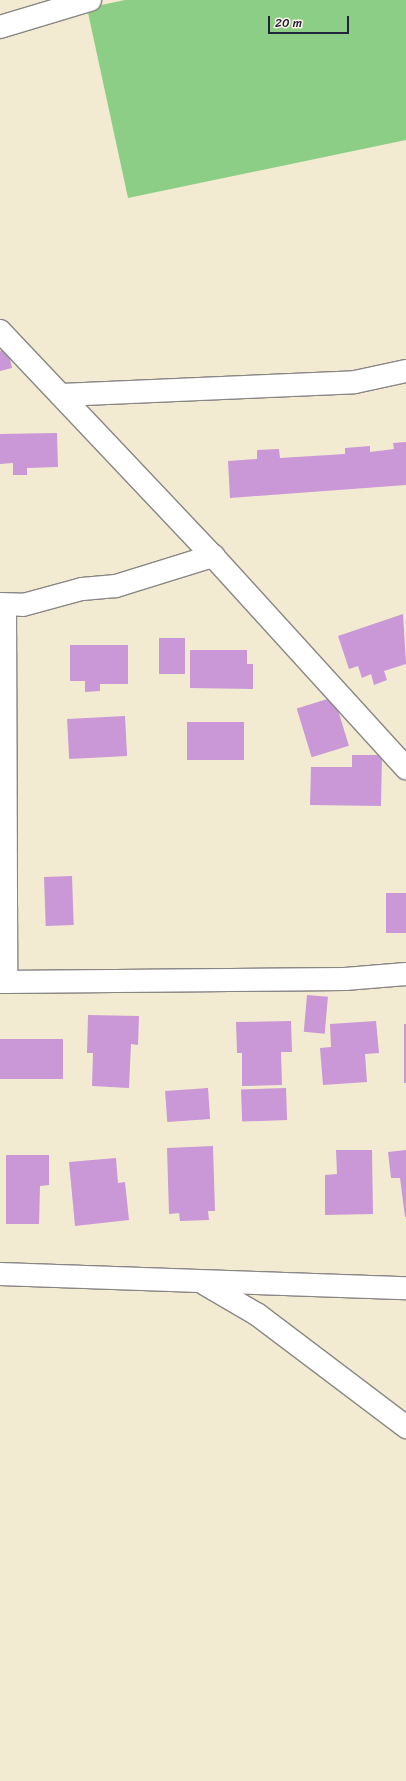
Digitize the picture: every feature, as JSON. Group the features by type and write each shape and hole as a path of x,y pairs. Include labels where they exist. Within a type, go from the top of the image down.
{"street":[{"path":"0,27 90,0"},
{"path":"0,330 213,556 406,768"},
{"path":"61,395 355,382 406,371"},
{"path":"213,556 116,586 82,589 2,605 3,982 345,979 406,974"},
{"path":"0,1274 406,1288"},
{"path":"202,1282 265,1320 406,1426"}],"green space":[{"path":"125,0 406,0 406,140 128,198 87,8"}],"building":[{"path":"8,349 12,368 0,371 0,351"},
{"path":"57,433 58,467 27,468 27,475 13,475 13,463 0,464 0,434"},
{"path":"406,442 406,485 230,498 228,461 257,459 257,450 279,449 280,458 345,454 345,448 370,446 370,452 394,449 393,443"},
{"path":"403,614 406,664 384,671 387,680 374,685 371,674 362,678 358,666 349,669 338,636"},
{"path":"159,638 185,638 185,674 159,674"},
{"path":"70,645 128,645 128,684 100,684 100,691 85,692 85,681 70,681"},
{"path":"190,650 247,650 247,664 253,664 253,689 190,688"},
{"path":"334,697 349,746 312,757 297,708"},
{"path":"125,716 127,756 69,759 67,719"},
{"path":"187,722 244,722 244,760 187,760"},
{"path":"352,755 382,755 381,806 310,805 311,767 352,767"},
{"path":"72,876 74,925 46,926 44,877"},
{"path":"386,893 406,893 406,933 386,933"},
{"path":"307,995 328,997 325,1034 304,1032"},
{"path":"88,1015 139,1016 138,1045 131,1044 129,1088 92,1086 93,1053 87,1053"},
{"path":"291,1021 292,1052 281,1052 282,1085 242,1086 242,1053 237,1053 236,1022"},
{"path":"376,1021 379,1053 365,1054 367,1082 323,1085 320,1048 331,1047 330,1024"},
{"path":"404,1024 406,1024 406,1083 404,1083"},
{"path":"0,1039 63,1039 63,1079 0,1079"},
{"path":"208,1088 210,1119 167,1122 165,1091"},
{"path":"286,1088 287,1120 242,1122 241,1090"},
{"path":"213,1146 215,1211 208,1211 209,1220 180,1221 179,1213 169,1214 167,1148"},
{"path":"336,1150 372,1150 373,1214 325,1215 325,1175 337,1174"},
{"path":"406,1150 405,1217 400,1178 391,1178 388,1152"},
{"path":"6,1155 49,1155 49,1185 40,1186 39,1224 6,1224"},
{"path":"116,1158 118,1183 125,1182 129,1220 75,1226 69,1162"}]}
